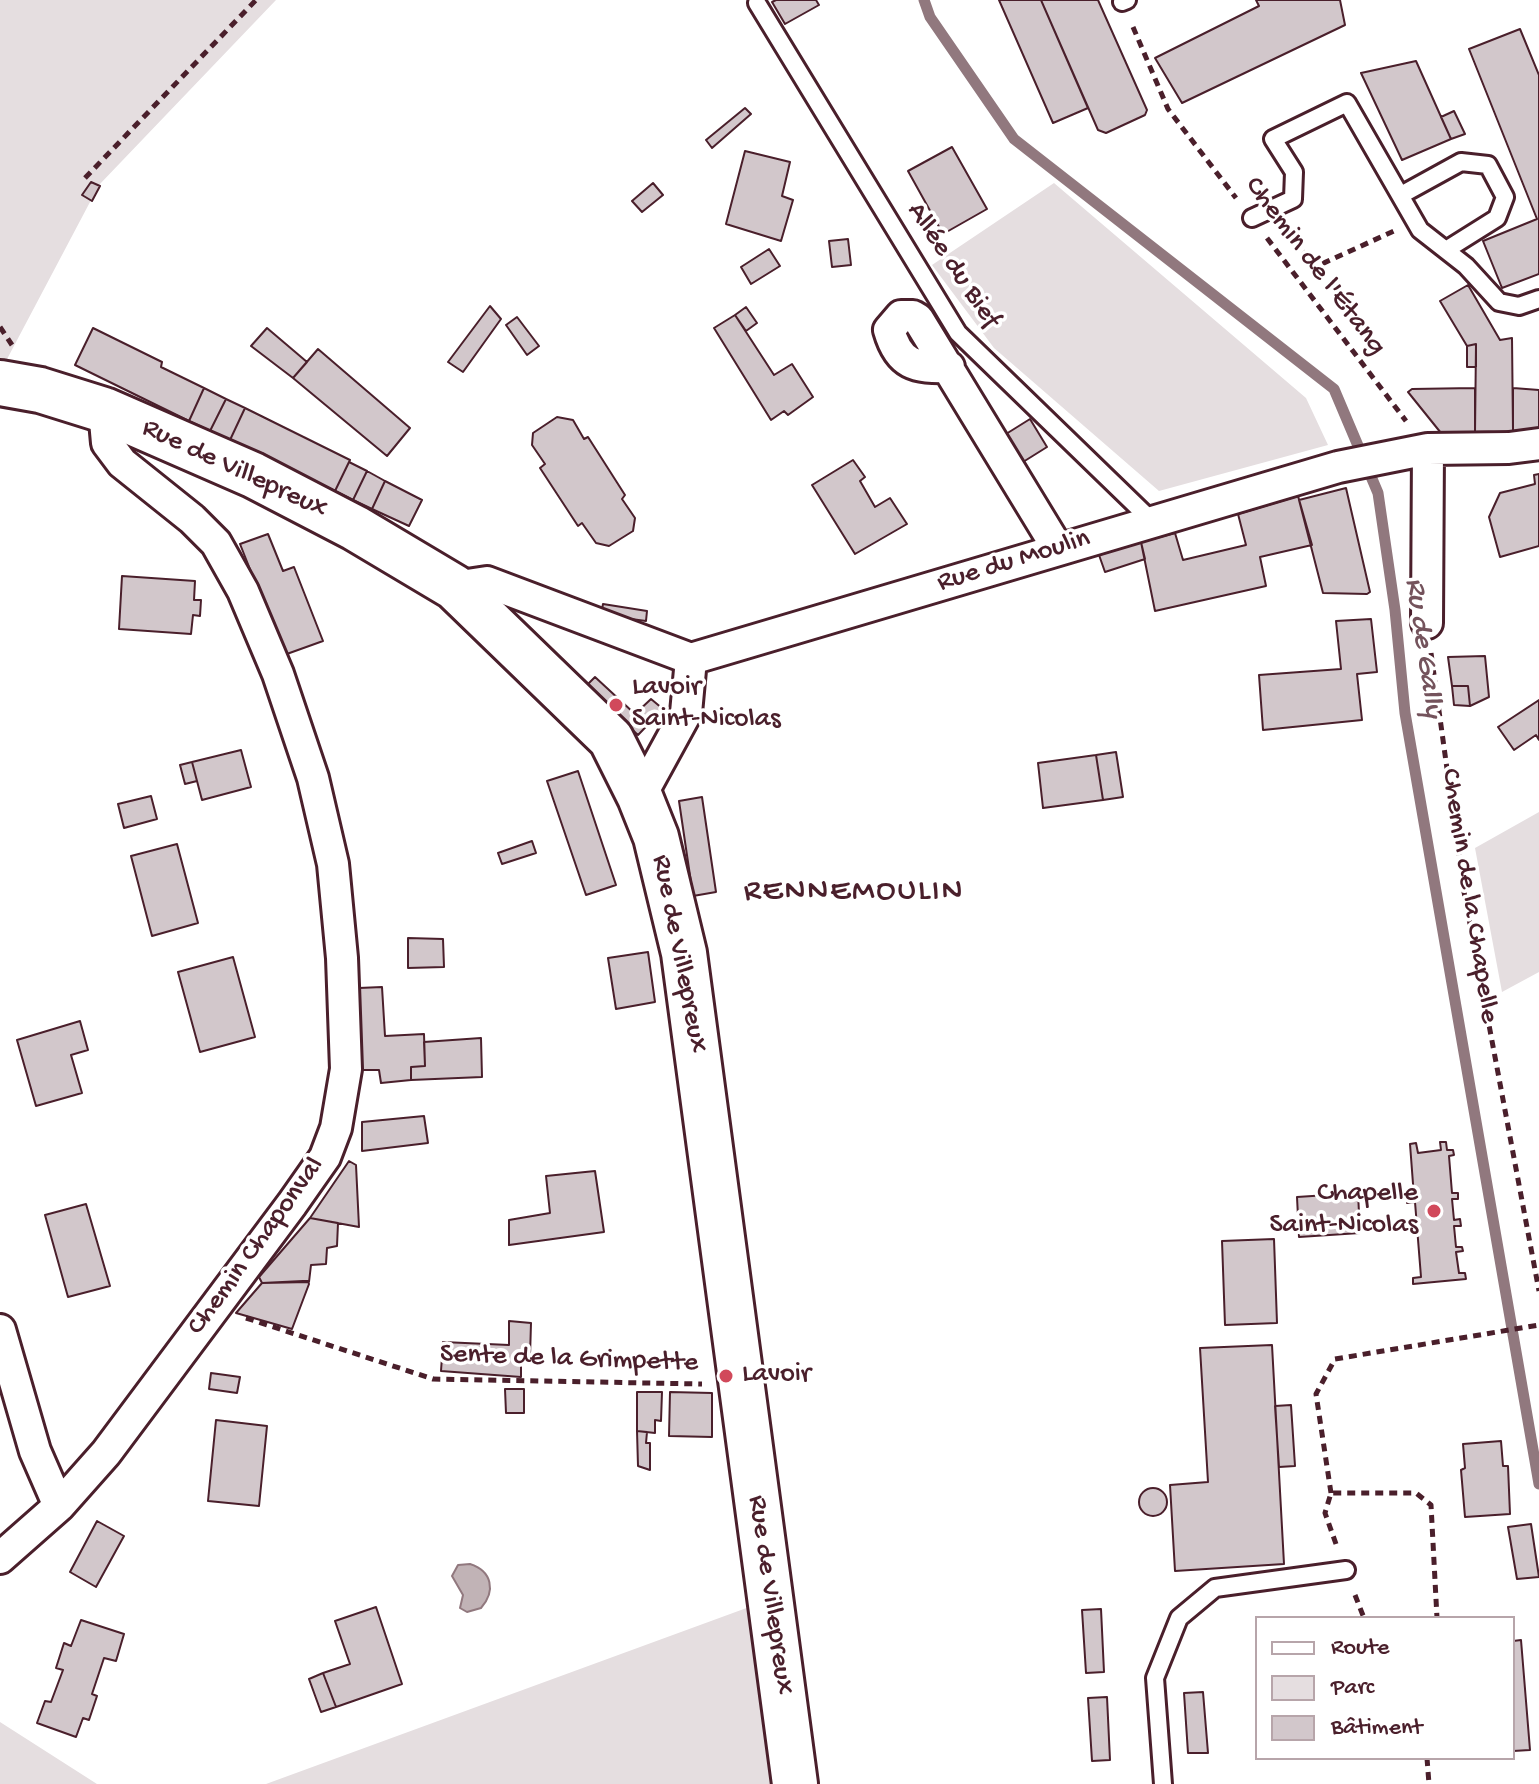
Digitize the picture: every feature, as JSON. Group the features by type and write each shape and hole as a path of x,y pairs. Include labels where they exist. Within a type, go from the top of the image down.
{"main road":[{"name":"Rue de Villepreux","path":"0,383 40,390 104,410 253,475 355,528 454,587 611,739 656,837 684,953 795,1784"}],"street":[{"path":"949,367 1058,549"},
{"name":"Chemin Chaponval","path":"0,1558 59,1506 106,1453 325,1157 336,1128 346,1069 342,958 333,864 313,778 278,674 243,591 216,543 192,519 122,463 107,443 104,410"},
{"name":"Rue du Moulin","path":"691,659 1338,467 1428,449 1509,448 1539,444"},
{"path":"1427,623 1428,449"},
{"path":"454,587 487,582 691,659 686,713 640,797"},
{"path":"0,1330 35,1451 59,1506"}],"lane":[{"name":"Allée du Bief","path":"757,3 958,333 1152,521"},
{"path":"1252,218 1293,199 1294,172 1273,139 1347,103 1420,230 1466,266 1499,302 1519,306 1539,299"},
{"path":"1401,195 1461,162 1488,165 1505,197 1497,218 1446,250"},
{"path":"1163,1784 1155,1678 1179,1618 1215,1588 1346,1570"}],"path":[{"path":"85,178 256,0"},
{"name":"Chemin de l'Étang","path":"1125,1 1168,109 1428,449"},
{"path":"1271,209 1315,267 1416,221"},
{"name":"Chemin de la Chapelle","path":"1427,623 1464,892 1539,1291"},
{"name":"Sente de la Grimpette","path":"215,1308 433,1379 741,1385"},
{"path":"1363,1616 1325,1513 1331,1493 1316,1394 1335,1359 1539,1325"},
{"path":"1331,1493 1416,1493 1431,1505 1437,1616"},
{"path":"1427,1760 1429,1784"}],"green space":[{"path":"0,0 276,0 99,185 6,361 0,359"},
{"path":"1054,183 1306,398 1328,445 1159,491 994,348 932,265"},
{"path":"1539,812 1539,972 1502,992 1475,848"},
{"path":"752,1606 777,1784 266,1784"},
{"path":"0,1722 97,1784 0,1784"}],"shaded area":[{"path":"470,1564 483,1571 490,1588 481,1608 467,1612 460,1608 463,1595 452,1576 458,1565"}],"building":[{"path":"816,0 819,5 785,24 772,2"},
{"path":"999,0 1041,0 1088,108 1053,123"},
{"path":"1041,0 1098,0 1147,110 1145,115 1106,133 1098,130"},
{"path":"1256,0 1340,0 1345,25 1182,103 1155,58 1259,6"},
{"path":"1520,29 1539,75 1539,274 1502,288 1483,241 1537,219 1469,49"},
{"path":"1416,61 1451,139 1402,160 1361,73"},
{"path":"745,108 751,114 712,148 706,140"},
{"path":"1454,111 1465,134 1451,139 1441,117"},
{"path":"952,147 987,209 943,234 908,171"},
{"path":"745,151 790,162 782,196 793,200 781,241 726,224"},
{"path":"91,182 100,186 92,201 82,195"},
{"path":"653,183 663,195 642,212 632,201"},
{"path":"848,239 851,265 832,267 829,241"},
{"path":"769,249 780,266 751,284 741,267"},
{"path":"1468,285 1500,340 1512,338 1513,431 1475,433 1476,344 1467,346 1440,301"},
{"path":"490,306 501,319 463,372 448,362"},
{"path":"746,307 757,323 746,331 735,315"},
{"path":"735,315 774,375 792,364 813,397 788,415 784,411 771,420 714,328"},
{"path":"517,317 539,346 527,355 506,325"},
{"path":"93,328 162,362 161,367 204,388 189,421 75,365"},
{"path":"267,328 307,362 293,378 251,346"},
{"path":"1476,344 1476,367 1467,367 1467,346"},
{"path":"318,349 410,428 387,456 293,378"},
{"path":"204,388 226,399 210,431 189,421"},
{"path":"1475,388 1475,433 1441,433 1408,392 1412,389"},
{"path":"1513,388 1539,390 1539,429 1513,431"},
{"path":"226,399 245,408 230,440 210,431"},
{"path":"245,408 350,460 335,491 230,440"},
{"path":"557,417 573,420 584,439 588,437 625,495 622,499 635,518 633,531 609,546 596,543 582,523 578,526 540,468 545,464 532,445 533,433"},
{"path":"1030,419 1047,447 1023,462 1006,434"},
{"path":"853,460 865,477 860,481 875,507 890,498 907,524 855,554 812,485"},
{"path":"349,462 367,471 353,500 335,491"},
{"path":"367,471 385,481 372,509 353,500"},
{"path":"1539,474 1539,546 1500,557 1489,517 1500,493 1535,484 1534,475"},
{"path":"385,481 422,500 409,526 372,509"},
{"path":"1346,488 1370,592 1367,594 1323,593 1299,500"},
{"path":"1298,496 1312,545 1260,557 1266,586 1155,611 1141,542 1175,533 1183,560 1246,545 1238,514"},
{"path":"268,534 283,571 294,567 323,641 284,655 240,544"},
{"path":"1141,542 1145,559 1105,572 1099,555"},
{"path":"122,576 195,581 194,600 201,600 200,616 193,615 191,634 119,629"},
{"path":"603,604 647,611 646,621 601,615"},
{"path":"1371,619 1377,672 1357,674 1362,720 1263,730 1259,675 1341,669 1336,621"},
{"path":"1485,656 1489,697 1470,706 1468,686 1452,686 1448,657"},
{"name":"Lavoir Saint-Nicolas","path":"595,677 635,714 651,699 663,709 638,735 585,687"},
{"path":"1452,686 1468,686 1470,706 1454,705"},
{"path":"1539,700 1539,740 1536,735 1514,750 1498,727"},
{"path":"241,750 251,787 202,800 192,762"},
{"path":"1116,752 1123,797 1103,800 1096,755"},
{"path":"1096,755 1103,800 1043,808 1038,763"},
{"path":"192,762 197,781 185,784 180,765"},
{"path":"578,771 616,885 586,895 547,781"},
{"path":"151,796 157,819 124,828 118,804"},
{"path":"702,797 716,892 693,896 679,801"},
{"path":"532,841 536,853 502,864 498,853"},
{"path":"177,844 198,923 152,936 131,856"},
{"path":"408,938 443,939 444,967 408,968"},
{"path":"648,952 655,1002 616,1009 608,958"},
{"path":"233,957 255,1037 200,1052 178,972"},
{"path":"382,987 385,1036 424,1034 425,1066 411,1067 411,1080 381,1083 379,1070 362,1070 359,988"},
{"path":"80,1021 88,1050 71,1055 82,1093 36,1106 17,1040"},
{"path":"481,1038 482,1077 411,1080 411,1067 425,1066 424,1042"},
{"path":"424,1116 428,1143 362,1151 362,1122"},
{"name":"Chapelle Saint-Nicolas","path":"1440,1142 1446,1142 1447,1150 1453,1150 1454,1155 1449,1156 1452,1193 1458,1193 1458,1199 1452,1199 1454,1220 1460,1219 1461,1226 1454,1226 1456,1247 1462,1247 1463,1251 1456,1252 1459,1273 1465,1273 1466,1279 1413,1284 1413,1278 1421,1277 1415,1202 1407,1203 1407,1198 1414,1197 1410,1144 1416,1143 1418,1153 1441,1150"},
{"path":"349,1161 356,1165 359,1227 310,1218"},
{"path":"595,1171 604,1232 509,1245 509,1220 550,1213 546,1176"},
{"path":"1358,1193 1360,1233 1299,1237 1297,1197"},
{"path":"86,1204 110,1286 68,1297 45,1215"},
{"path":"310,1218 338,1223 337,1246 327,1248 326,1264 311,1265 309,1282 262,1283 259,1277"},
{"path":"1274,1239 1277,1323 1225,1325 1222,1241"},
{"path":"308,1281 292,1329 236,1313 262,1283"},
{"path":"509,1321 531,1323 530,1357 521,1358 521,1377 441,1371 443,1342 509,1345"},
{"path":"1272,1345 1284,1564 1175,1571 1170,1485 1208,1482 1200,1348"},
{"path":"211,1373 240,1377 237,1393 209,1389"},
{"path":"505,1389 524,1389 524,1413 506,1413"},
{"path":"637,1392 662,1392 661,1421 655,1420 655,1433 637,1431"},
{"path":"670,1392 712,1393 712,1437 669,1436"},
{"path":"1291,1405 1295,1466 1279,1467 1275,1406"},
{"path":"216,1420 267,1426 259,1506 208,1501"},
{"path":"637,1431 647,1432 650,1470 638,1466"},
{"path":"1501,1441 1503,1466 1508,1466 1510,1514 1465,1517 1461,1470 1465,1468 1463,1444"},
{"path":"1153,1488 1163,1492 1167,1502 1163,1512 1153,1516 1143,1512 1139,1502 1143,1492"},
{"path":"97,1521 124,1536 96,1587 70,1572"},
{"path":"1531,1524 1539,1577 1517,1579 1508,1527"},
{"path":"376,1607 402,1684 336,1707 323,1673 350,1664 335,1621"},
{"path":"1101,1609 1104,1672 1086,1673 1082,1610"},
{"path":"81,1620 124,1634 116,1661 104,1658 92,1694 97,1696 89,1720 83,1718 76,1737 37,1723 45,1701 51,1702 63,1670 56,1668 64,1643 71,1646"},
{"path":"1521,1640 1530,1750 1515,1751 1515,1641"},
{"path":"323,1673 336,1707 321,1712 309,1679"},
{"path":"1203,1692 1208,1753 1188,1753 1184,1693"},
{"path":"1107,1697 1110,1760 1092,1761 1088,1698"}],"waterway":[{"name":"Ru de Gally","path":"924,0 930,17 1014,139 1334,389 1378,493 1395,610 1405,713 1539,1484"}],"place":[{"name":"Lavoir Saint-Nicolas","path":"616,705"},
{"name":"Chapelle Saint-Nicolas","path":"1434,1211"},
{"name":"Lavoir","path":"726,1376"}],"district":[{"name":"RENNEMOULIN","path":"854,893"}]}
